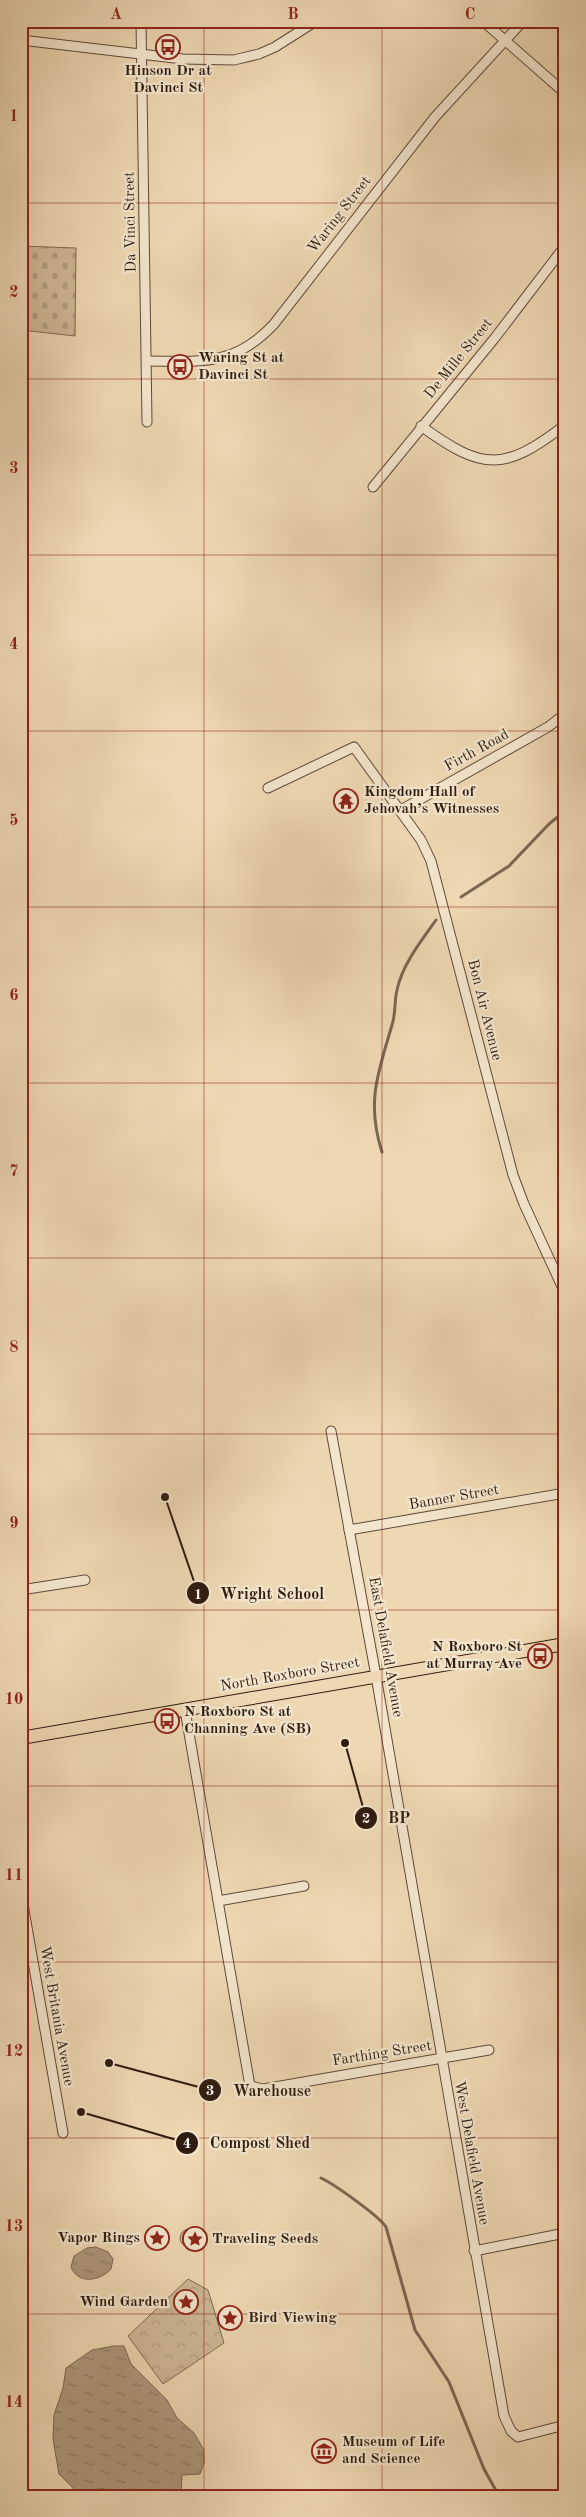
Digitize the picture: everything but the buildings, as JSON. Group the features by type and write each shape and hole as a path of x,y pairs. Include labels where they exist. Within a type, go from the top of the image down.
{"main road":[{"name":"North Roxboro Street","path":"21,1738 565,1644"}],"street":[{"name":"Da Vinci Street","path":"141,21 147,422"},
{"path":"21,40 203,61 250,57 275,47 316,21"},
{"path":"483,21 565,93"},
{"name":"Waring Street","path":"147,360 221,359 247,348 261,338 274,324 429,124 523,21"},
{"name":"De Mille Street","path":"373,487 494,339 565,246"},
{"path":"421,426 457,451 472,457 493,460 514,457 530,451 565,425"},
{"name":"Firth Road","path":"400,810 548,726 565,714"},
{"name":"Bon Air Avenue","path":"268,788 354,747 400,810 428,854 513,1175 524,1204 565,1293"},
{"name":"East Delafield Avenue","path":"331,1432 409,1868"},
{"name":"Banner Street","path":"349,1530 565,1493"},
{"path":"21,1590 85,1580"},
{"path":"185,1710 218,1901 304,1886"},
{"name":"West Delafield Avenue","path":"409,1868 504,2416 510,2431 518,2437 565,2425"},
{"name":"West Britania Avenue","path":"21,1894 24,1934 63,2133"},
{"name":"Farthing Street","path":"218,1901 250,2086 263,2089 489,2050"},
{"path":"474,2251 565,2233"}],"green space":[{"path":"21,246 76,248 75,336 21,330"},
{"path":"189,2229 195,2232 198,2238 195,2244 189,2247 183,2244 180,2238 183,2232"},
{"path":"188,2279 208,2290 224,2343 163,2384 128,2336"},
{"path":"230,2312 232,2324 222,2328 220,2315"}],"water":[{"path":"96,2247 108,2252 113,2259 111,2269 95,2278 84,2279 79,2277 71,2267 74,2256 87,2248"},
{"path":"124,2346 131,2364 167,2400 177,2418 194,2433 204,2450 204,2463 200,2474 182,2475 181,2496 113,2496 110,2490 98,2488 92,2496 81,2496 59,2474 53,2439 54,2415 63,2388 66,2368 92,2350"}],"waterway":[{"path":"461,897 509,866 549,824 565,811"},
{"path":"382,1152 377,1134 374,1102 378,1073 395,1012 399,981 418,945 436,920"},
{"path":"321,2178 356,2201 386,2227 415,2330 449,2382 484,2469 499,2496"}],"place":[{"name":"Hinson Dr at Davinci St","path":"168,47"},
{"name":"Waring St at Davinci St","path":"180,367"},
{"name":"Kingdom Hall of Jehovah’s Witnesses","path":"346,801"},
{"name":"Wright School","path":"165,1497"},
{"name":"N Roxboro St at Murray Ave","path":"540,1656"},
{"name":"N Roxboro St at Channing Ave (SB)","path":"167,1721"},
{"name":"BP","path":"345,1743"},
{"name":"Warehouse","path":"109,2063"},
{"name":"Compost Shed","path":"81,2112"},
{"name":"Vapor Rings","path":"157,2238"},
{"name":"Traveling Seeds","path":"195,2239"},
{"name":"Wind Garden","path":"186,2302"},
{"name":"Bird Viewing","path":"230,2318"},
{"name":"Museum of Life and Science","path":"324,2451"}]}
